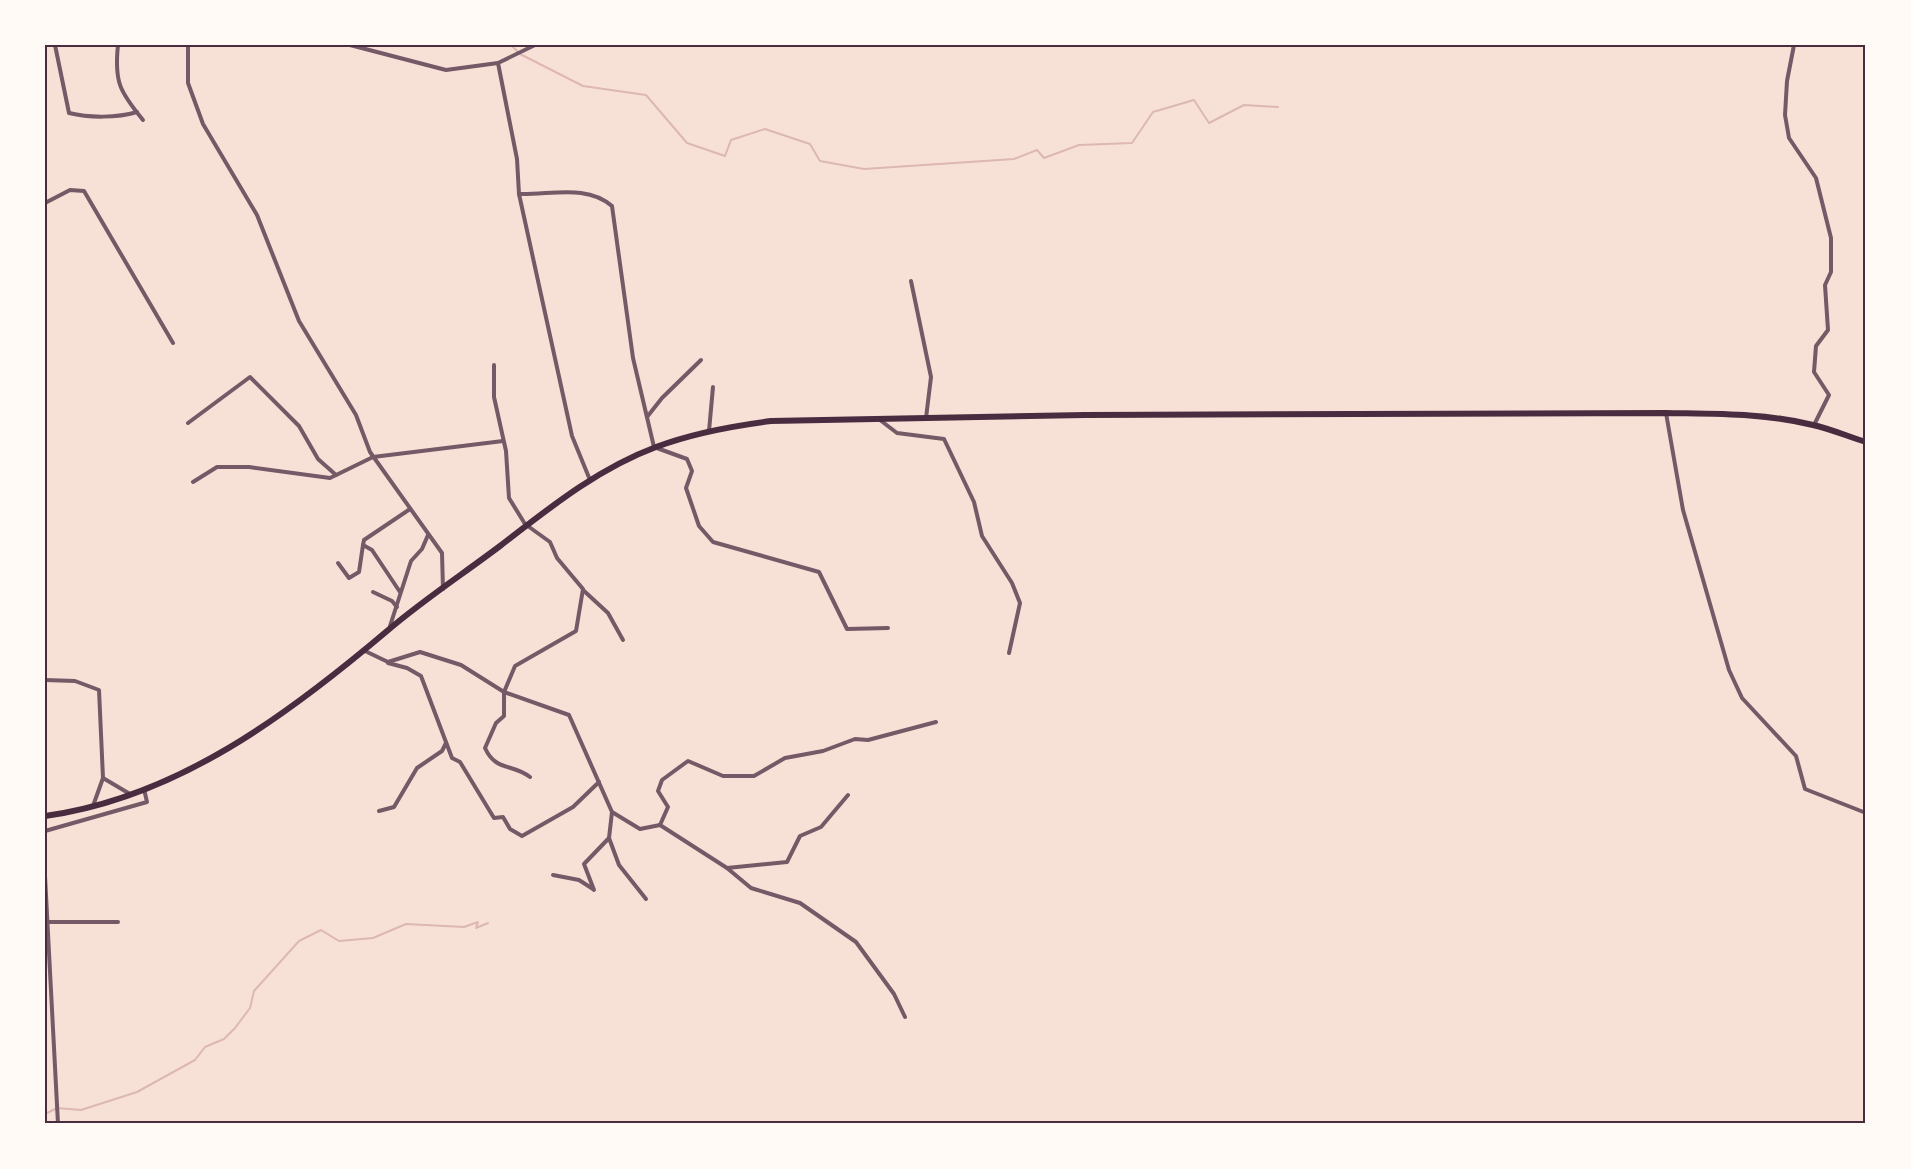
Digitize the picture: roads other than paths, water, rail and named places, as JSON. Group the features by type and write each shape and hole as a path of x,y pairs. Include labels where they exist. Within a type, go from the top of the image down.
{"highway":[{"path":"45,816 93,806 130,794 214,756 262,728 365,651 388,630 443,590 525,524 590,480 654,447 709,431 771,421 926,418 1666,413 1745,415 1814,425 1866,442"}],"street":[{"path":"55,45 69,113 102,115 137,112"},
{"path":"118,45 115,71 124,97 143,120"},
{"path":"188,45 188,82 196,109 257,215 299,321 356,415 373,458 442,553 443,590"},
{"path":"350,45 446,70 498,63 535,45"},
{"path":"1794,45 1787,81 1785,116 1789,138 1816,178 1831,238 1831,272 1825,285 1827,330 1816,346 1814,372 1829,395 1814,425"},
{"path":"498,63 517,159 519,194 572,436 590,480"},
{"path":"45,203 70,190 84,191 173,343"},
{"path":"519,194 580,192 601,196 612,206 633,358 654,447 687,459 692,471 686,488 699,526 713,542 819,572 847,630 888,628"},
{"path":"910,281 931,377 926,418"},
{"path":"647,418 662,398 701,360"},
{"path":"494,365 494,397 503,441 509,498 525,524 550,542 557,558 583,590 608,613 623,640"},
{"path":"188,423 250,377 299,426 318,459 336,475"},
{"path":"709,431 713,387"},
{"path":"1666,413 1683,510 1729,670 1742,698 1796,756 1805,789 1866,813"},
{"path":"878,419 897,433 944,439 974,502 982,536 1012,583 1020,603 1010,653"},
{"path":"193,482 217,467 249,467 330,478 373,458 503,441"},
{"path":"338,563 349,578 359,572 364,540 410,508"},
{"path":"388,630 411,561 422,549 429,535"},
{"path":"363,545 372,550 400,592"},
{"path":"530,777 521,770 501,766 490,759 485,748 496,723 504,716 504,692 515,666 576,631 583,590"},
{"path":"373,592 392,602 397,608"},
{"path":"365,651 421,676 452,758 460,762 494,818 503,817 510,829 522,836 573,807 599,782"},
{"path":"388,662 420,652 461,665 504,692 569,715 612,812 609,838 620,865 646,899"},
{"path":"45,680 75,681 99,690 103,778 93,806"},
{"path":"660,825 668,807 658,791 662,780 688,761 723,776 754,776 786,758 823,751 855,739 868,740 936,722"},
{"path":"379,811 394,807 417,768 442,751 446,743"},
{"path":"103,778 130,794"},
{"path":"45,831 147,802 144,789"},
{"path":"727,868 787,862 800,836 821,827 848,795"},
{"path":"612,812 640,829 660,825 727,868 751,888 800,903 856,942 894,994 905,1017"},
{"path":"553,875 579,880 594,890 584,864 609,838"},
{"path":"45,876 58,1124"},
{"path":"48,922 118,922"}],"waterway":[{"path":"511,45 520,54 583,86 646,95 687,143 725,156 731,140 765,129 810,144 820,161 864,169 1014,159 1037,150 1044,158 1079,145 1132,143 1153,112 1194,100 1209,123 1244,105 1278,107"},
{"path":"45,1114 57,1108 81,1110 137,1092 195,1060 205,1047 224,1039 235,1028 250,1008 254,991 299,941 321,930 339,941 373,938 406,924 464,927 478,922 476,928 488,923"}]}
